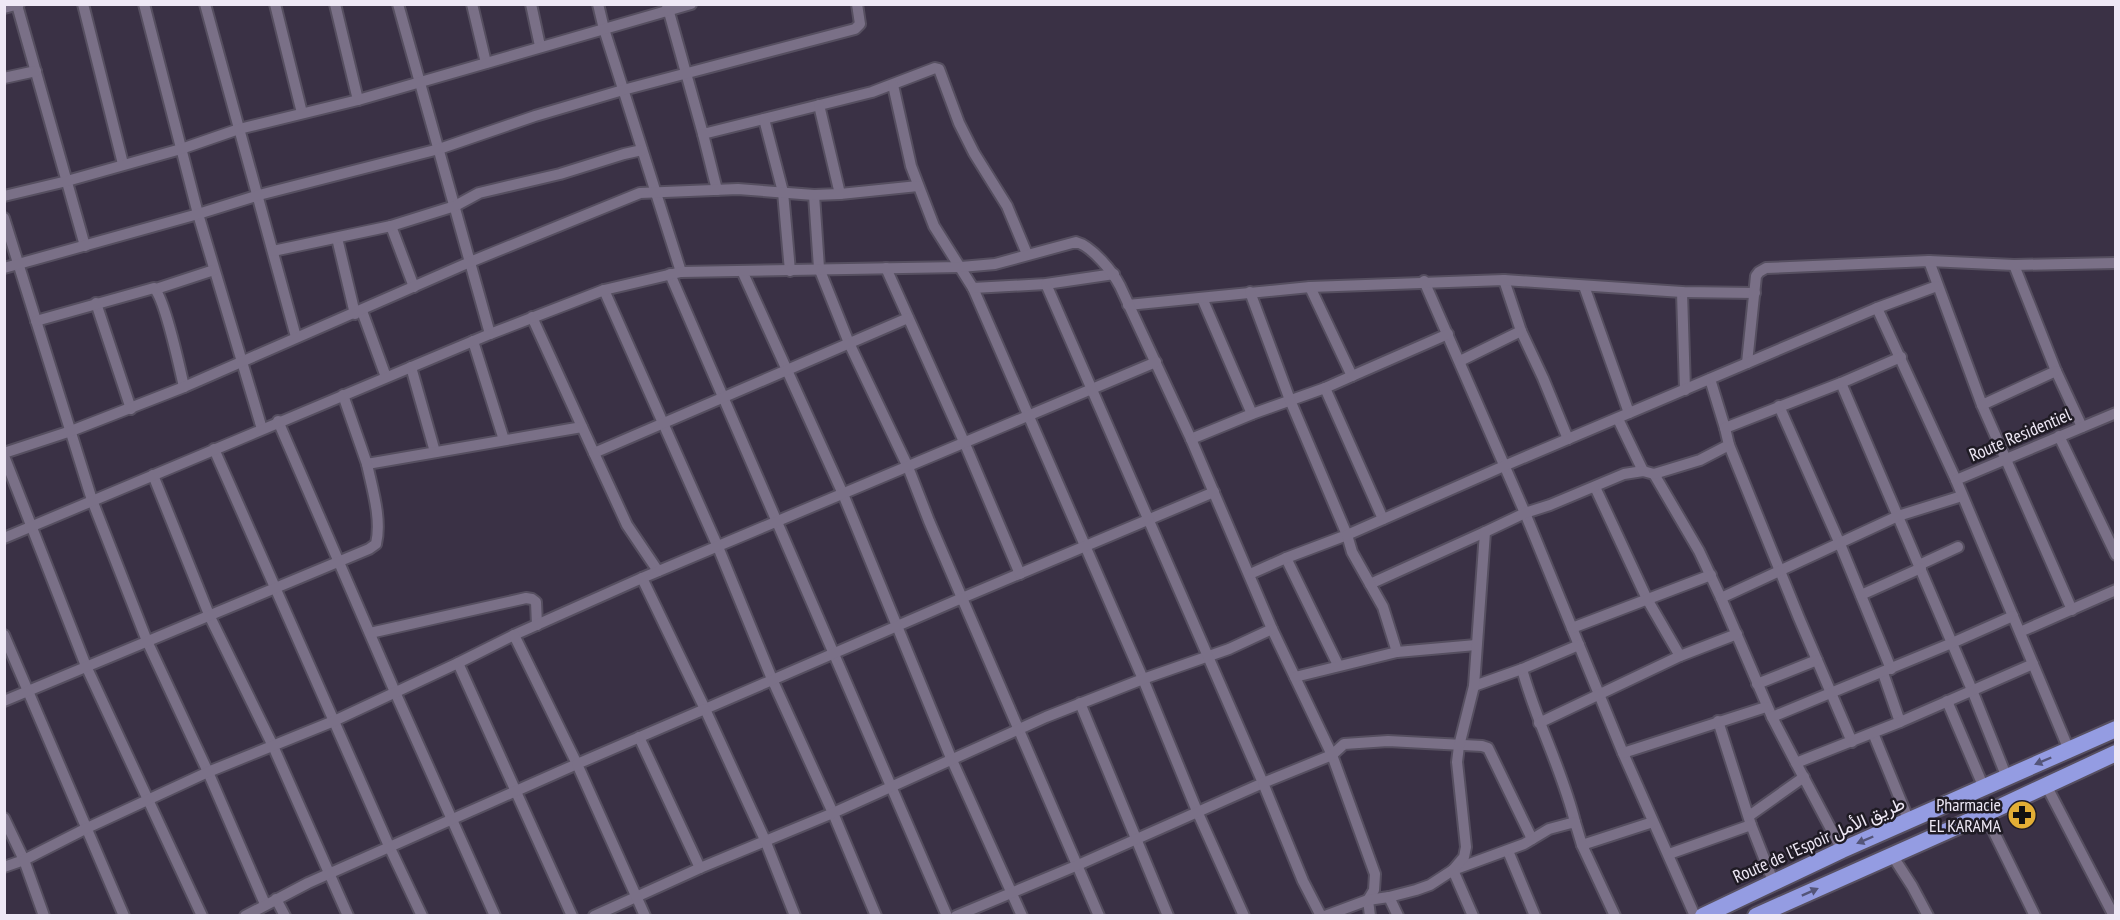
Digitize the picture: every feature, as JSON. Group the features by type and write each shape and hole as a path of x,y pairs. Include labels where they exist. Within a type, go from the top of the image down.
{"highway":[{"name":"Route de l’Espoir طريق الأمل","path":"1703,915 1773,881 2115,729"},
{"path":"1756,915 1783,910 1892,855 2115,753"}],"street":[{"path":"83,4 123,164"},
{"path":"144,4 198,214 262,429"},
{"path":"205,4 297,337"},
{"path":"275,4 302,113"},
{"path":"335,4 358,99"},
{"path":"398,4 490,334"},
{"path":"472,4 486,63"},
{"path":"531,4 540,46"},
{"path":"598,4 656,191 676,273 832,653 947,915"},
{"path":"4,196 67,181 181,149 239,129 358,99 604,29 668,8 691,4"},
{"path":"4,268 259,195 439,149 535,116 687,72 855,29 860,24 857,4"},
{"path":"4,8 18,5 84,246"},
{"path":"668,8 717,190"},
{"path":"703,134 872,92 935,68 941,71 959,123 1006,206 1027,254"},
{"path":"4,78 36,71"},
{"path":"893,85 911,165 934,226 973,288 1143,678 1197,811 1244,915"},
{"path":"819,105 840,194"},
{"path":"764,119 783,192 790,271"},
{"path":"273,250 391,226 455,206 479,193 560,174 642,150"},
{"path":"201,915 86,666 4,454 71,431 184,387 470,262 640,193 738,189 814,195 918,186"},
{"path":"814,195 819,268 849,343 908,467 1018,730 1099,915"},
{"path":"4,218 92,500 147,641 208,772 265,904"},
{"path":"391,226 414,287"},
{"path":"337,238 359,312 386,377"},
{"path":"4,537 490,334 604,291 676,273 743,273 819,268 961,267 995,264 1076,242 1083,244 1114,274 1191,439 1272,629 1332,755 1375,874 1374,890 1368,900 1370,915"},
{"path":"1929,261 1982,405 2072,610"},
{"path":"1747,363 1756,276 1766,268 1929,261 2014,265 2115,263"},
{"path":"2014,265 2056,371 2082,427"},
{"path":"886,268 1020,574"},
{"path":"36,321 96,303 156,289 214,270"},
{"path":"743,273 843,494 951,758 1022,915"},
{"path":"973,288 1046,284 1114,274"},
{"path":"1128,305 1310,287 1424,281 1504,280 1682,292 1755,293"},
{"path":"1504,280 1521,331 1544,378 1568,439"},
{"path":"1424,281 1526,513 1623,753 1695,915"},
{"path":"1046,284 1263,783 1294,861 1323,915 1368,900 1389,897 1430,885 1453,870 1508,851 1550,829 1575,822"},
{"path":"1584,286 1623,416 1648,472 1699,551 1737,634 1766,706 1842,850"},
{"path":"1250,574 1347,535 1877,308 1937,286"},
{"path":"1310,287 1352,376"},
{"path":"156,289 176,352 184,387"},
{"path":"604,291 718,547 772,679 876,915"},
{"path":"1250,292 1290,400 1352,552 1388,620 1397,652"},
{"path":"1682,292 1685,390"},
{"path":"1202,298 1252,414"},
{"path":"96,303 131,408"},
{"path":"1877,308 1956,480"},
{"path":"532,317 627,525 658,572"},
{"path":"594,453 908,318"},
{"path":"1460,361 1521,331"},
{"path":"1191,439 1352,376 1448,334"},
{"path":"474,341 504,441"},
{"path":"1725,428 1841,383 1900,357"},
{"path":"4,867 24,860 208,772 334,721 514,635 642,578 1156,362"},
{"path":"411,367 435,452"},
{"path":"1982,405 2056,371"},
{"path":"1710,379 1729,445 1816,660 1852,741"},
{"path":"1841,383 1972,690 2007,778"},
{"path":"1325,387 1383,519"},
{"path":"4,702 86,666 210,617 376,544 376,510 367,464 344,395"},
{"path":"1779,406 1861,595 1887,671 1900,722"},
{"name":"Route Residentiel","path":"2069,750 1956,480 2115,413"},
{"path":"278,421 395,692 495,915"},
{"path":"367,464 582,427"},
{"path":"2059,436 2115,555"},
{"path":"1370,584 1526,513 1624,474 1648,472 1700,460 1729,445"},
{"path":"214,449 389,846 422,915"},
{"path":"153,476 210,617 273,746 348,915"},
{"path":"1595,487 1647,599 1680,656"},
{"path":"245,915 389,846 832,653 1214,492"},
{"path":"1721,598 1898,516 1962,496"},
{"path":"1453,870 1464,857 1466,847 1458,773 1459,746 1474,686 1485,532"},
{"path":"1861,595 1958,548"},
{"path":"1286,558 1338,665"},
{"path":"1572,628 1711,575"},
{"path":"642,578 765,840 795,915"},
{"path":"2020,632 2115,590"},
{"path":"370,633 526,598 536,602 537,625"},
{"path":"1772,717 1887,671 2013,616"},
{"path":"594,915 765,840 833,813 951,758 1080,703 1143,678 1229,650 1272,629"},
{"path":"1539,723 1680,656 1737,634"},
{"path":"4,635 124,915"},
{"path":"514,635 577,764 645,915"},
{"path":"1295,677 1397,652 1476,645"},
{"path":"1474,686 1579,645"},
{"path":"1757,684 1816,660"},
{"path":"458,663 572,915"},
{"path":"1796,763 1900,722 2033,664"},
{"path":"1522,669 1539,723 1569,795 1582,845 1616,915"},
{"path":"1947,702 1984,788"},
{"path":"1080,703 1167,915"},
{"path":"1623,753 1766,706"},
{"path":"1718,721 1750,820 1773,881"},
{"path":"1873,733 1909,821"},
{"path":"639,737 700,868"},
{"path":"956,915 1332,755 1341,746 1354,743 1388,741 1488,748 1532,839"},
{"path":"1669,854 1750,820 1804,777"},
{"path":"2046,785 2110,895 2114,915"},
{"path":"1984,814 2036,915"},
{"path":"4,818 24,860 44,915"},
{"path":"1582,845 1653,822"},
{"path":"1508,851 1535,915"},
{"path":"1892,855 1928,915"},
{"path":"1453,870 1473,915"},
{"path":"1389,897 1398,915"},
{"path":"276,899 285,915"}],"place":[{"name":"Pharmacie EL KARAMA","path":"2022,815"}]}
